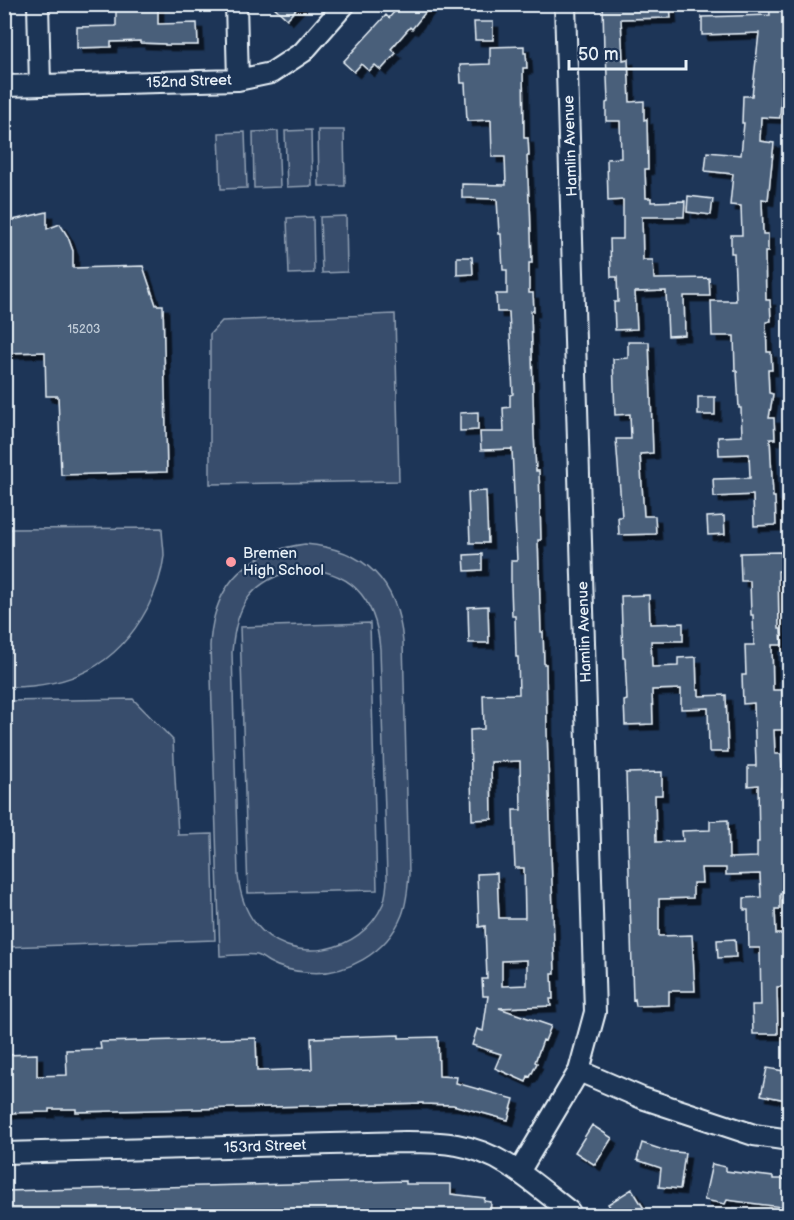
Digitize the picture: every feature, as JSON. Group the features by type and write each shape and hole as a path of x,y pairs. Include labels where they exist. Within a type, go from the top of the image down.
{"street":[{"path":"38,4 40,85"},
{"path":"236,4 238,80"},
{"name":"152nd Street","path":"4,86 238,80 271,73 303,52 345,4"},
{"name":"Hamlin Avenue","path":"519,1172 579,1071 595,1012 566,4"},
{"path":"579,1071 642,1098 754,1135 789,1140"},
{"name":"153rd Street","path":"4,1153 406,1142 457,1145 477,1150 501,1159 519,1172"},
{"path":"519,1172 572,1215"}],"shaded area":[{"path":"311,130 312,186 287,187 285,131"},
{"path":"318,130 344,130 345,186 319,186"},
{"path":"278,131 280,187 254,188 253,132"},
{"path":"245,132 247,188 221,189 219,133"},
{"path":"346,216 347,272 322,273 320,217"},
{"path":"313,217 314,273 289,274 287,218"},
{"path":"395,314 399,481 210,484 210,334 222,321"},
{"path":"162,528 164,556 158,583 147,609 121,646 88,670 70,678 50,683 5,687 5,535 10,529"},
{"path":"305,544 326,547 361,561 375,572 386,586 394,602 403,642 409,874 405,905 395,929 375,951 349,966 320,973 286,969 257,955 220,956 210,646 212,624 218,605 236,575 265,555","holes":["299,569 333,574 358,590 373,615 378,631 387,880 383,904 373,921 359,935 342,944 324,949 305,950 287,946 270,937 251,918 241,895 238,876 232,652 237,620 242,608 258,587 269,580"]},
{"path":"370,623 377,890 248,893 240,627"},
{"path":"133,699 173,740 178,835 212,834 215,940 5,947 5,701"}],"building":[{"path":"116,4 158,4 158,24 197,23 198,45 165,45 140,43 140,41 111,42 111,47 77,48 77,27 116,26"},
{"path":"271,4 301,4 287,19"},
{"path":"401,4 432,4 412,29 410,27 391,49 396,53 381,70 375,65 369,71 361,64 354,72 343,62 386,15 389,18"},
{"path":"603,4 670,4 671,18 621,19 623,60 628,59 630,102 644,101 644,120 647,119 646,198 651,198 651,202 685,201 684,217 642,217 643,260 653,260 654,279 709,278 710,296 684,296 685,335 668,336 666,291 635,292 637,329 615,330 614,302 618,302 617,277 611,277 610,239 623,239 623,200 608,201 607,159 621,158 620,121 606,121 606,103 608,102"},
{"path":"769,4 788,4 789,54 786,79 782,79 780,118 761,117 760,141 774,143 768,200 762,199 763,234 768,234 768,252 765,252 766,300 770,300 771,321 766,322 767,352 771,352 772,370 768,370 769,393 773,394 769,418 774,418 775,439 770,439 776,525 754,526 753,495 714,497 713,479 750,478 749,454 719,455 718,437 742,436 741,408 739,408 737,371 735,371 734,336 712,336 711,301 736,301 731,235 742,235 741,206 730,205 733,174 705,171 707,152 741,155 744,123 742,123 743,96 752,96 759,33 702,35 702,17 770,15"},
{"path":"474,22 493,22 493,40 475,40"},
{"path":"524,46 527,68 523,68 524,138 528,138 529,156 527,156 532,263 529,263 529,293 533,293 534,311 531,311 534,435 536,471 539,471 541,540 538,540 541,632 543,632 544,664 546,664 555,974 552,974 551,1006 499,1008 551,1026 545,1041 543,1040 535,1062 537,1063 526,1082 495,1068 501,1054 472,1045 477,1029 483,1031 488,996 483,996 482,979 487,979 485,926 479,927 477,874 497,873 499,918 525,918 524,868 515,868 514,846 513,810 521,810 520,761 491,762 492,819 472,820 470,730 484,729 483,695 519,694 511,586 511,561 517,561 512,449 481,450 480,432 504,432 503,408 510,407 510,395 513,394 509,312 497,312 496,294 507,294 507,270 503,270 497,199 462,198 462,184 506,185 505,157 492,157 491,120 467,121 465,83 461,83 460,65 490,64 490,47","holes":["527,960 527,985 502,986 502,961"]},
{"path":"688,196 713,199 711,215 687,212"},
{"path":"47,212 47,229 60,224 68,237 73,251 73,268 143,266 156,305 163,305 167,472 61,475 58,396 46,396 45,352 4,353 4,222"},
{"path":"457,257 472,257 473,274 457,275"},
{"path":"628,342 649,342 653,453 640,454 644,516 655,516 656,534 619,535 618,517 622,517 616,439 631,439 630,414 615,415 613,359 628,358"},
{"path":"698,397 715,397 715,415 698,415"},
{"path":"478,412 478,430 460,431 460,413"},
{"path":"486,491 488,543 470,543 468,492"},
{"path":"724,516 725,534 708,535 707,517"},
{"path":"781,552 782,571 778,571 779,629 781,629 782,645 772,645 773,690 782,690 784,730 774,730 775,754 781,754 782,769 785,769 781,798 786,797 789,894 780,894 780,909 775,909 776,934 789,934 789,986 777,987 778,1034 753,1034 752,1005 761,1005 760,948 749,948 748,910 744,910 744,898 761,897 760,874 726,875 726,868 701,868 702,883 693,883 693,898 659,899 659,936 692,935 695,991 669,991 669,1005 636,1006 635,999 633,1000 626,773 662,772 662,795 655,795 656,842 683,841 682,831 710,830 710,821 728,820 729,858 757,857 758,785 748,786 748,766 756,766 754,703 743,704 742,675 746,675 745,645 754,645 753,615 751,615 750,581 741,581 740,553"},
{"path":"482,554 482,570 465,571 464,555"},
{"path":"649,595 650,624 683,623 683,641 651,641 652,667 678,666 678,658 696,657 699,696 726,695 728,752 709,752 708,708 681,709 681,689 652,690 653,724 625,725 624,701 627,700 621,596"},
{"path":"488,606 489,643 469,643 468,607"},
{"path":"735,939 736,957 718,958 717,940"},
{"path":"399,1035 399,1038 438,1037 439,1076 457,1077 456,1083 514,1099 508,1120 453,1105 423,1103 76,1112 76,1109 49,1109 49,1112 4,1113 4,1055 37,1054 37,1076 67,1075 66,1050 101,1049 100,1042 256,1038 257,1071 312,1069 311,1038"},
{"path":"767,1068 789,1072 786,1100 761,1095"},
{"path":"592,1125 612,1138 595,1165 575,1152"},
{"path":"642,1143 666,1151 685,1153 680,1189 659,1187 661,1168 637,1160"},
{"path":"712,1164 726,1167 726,1171 773,1177 773,1179 789,1179 789,1208 727,1200 725,1204 704,1200"},
{"path":"406,1181 406,1184 451,1184 451,1194 485,1198 484,1201 491,1202 490,1215 414,1212 414,1215 392,1215 392,1210 344,1212 344,1215 6,1215 5,1191"},
{"path":"632,1189 648,1215 615,1215 608,1204"}],"place":[{"name":"Bremen High School","path":"231,562"}]}
